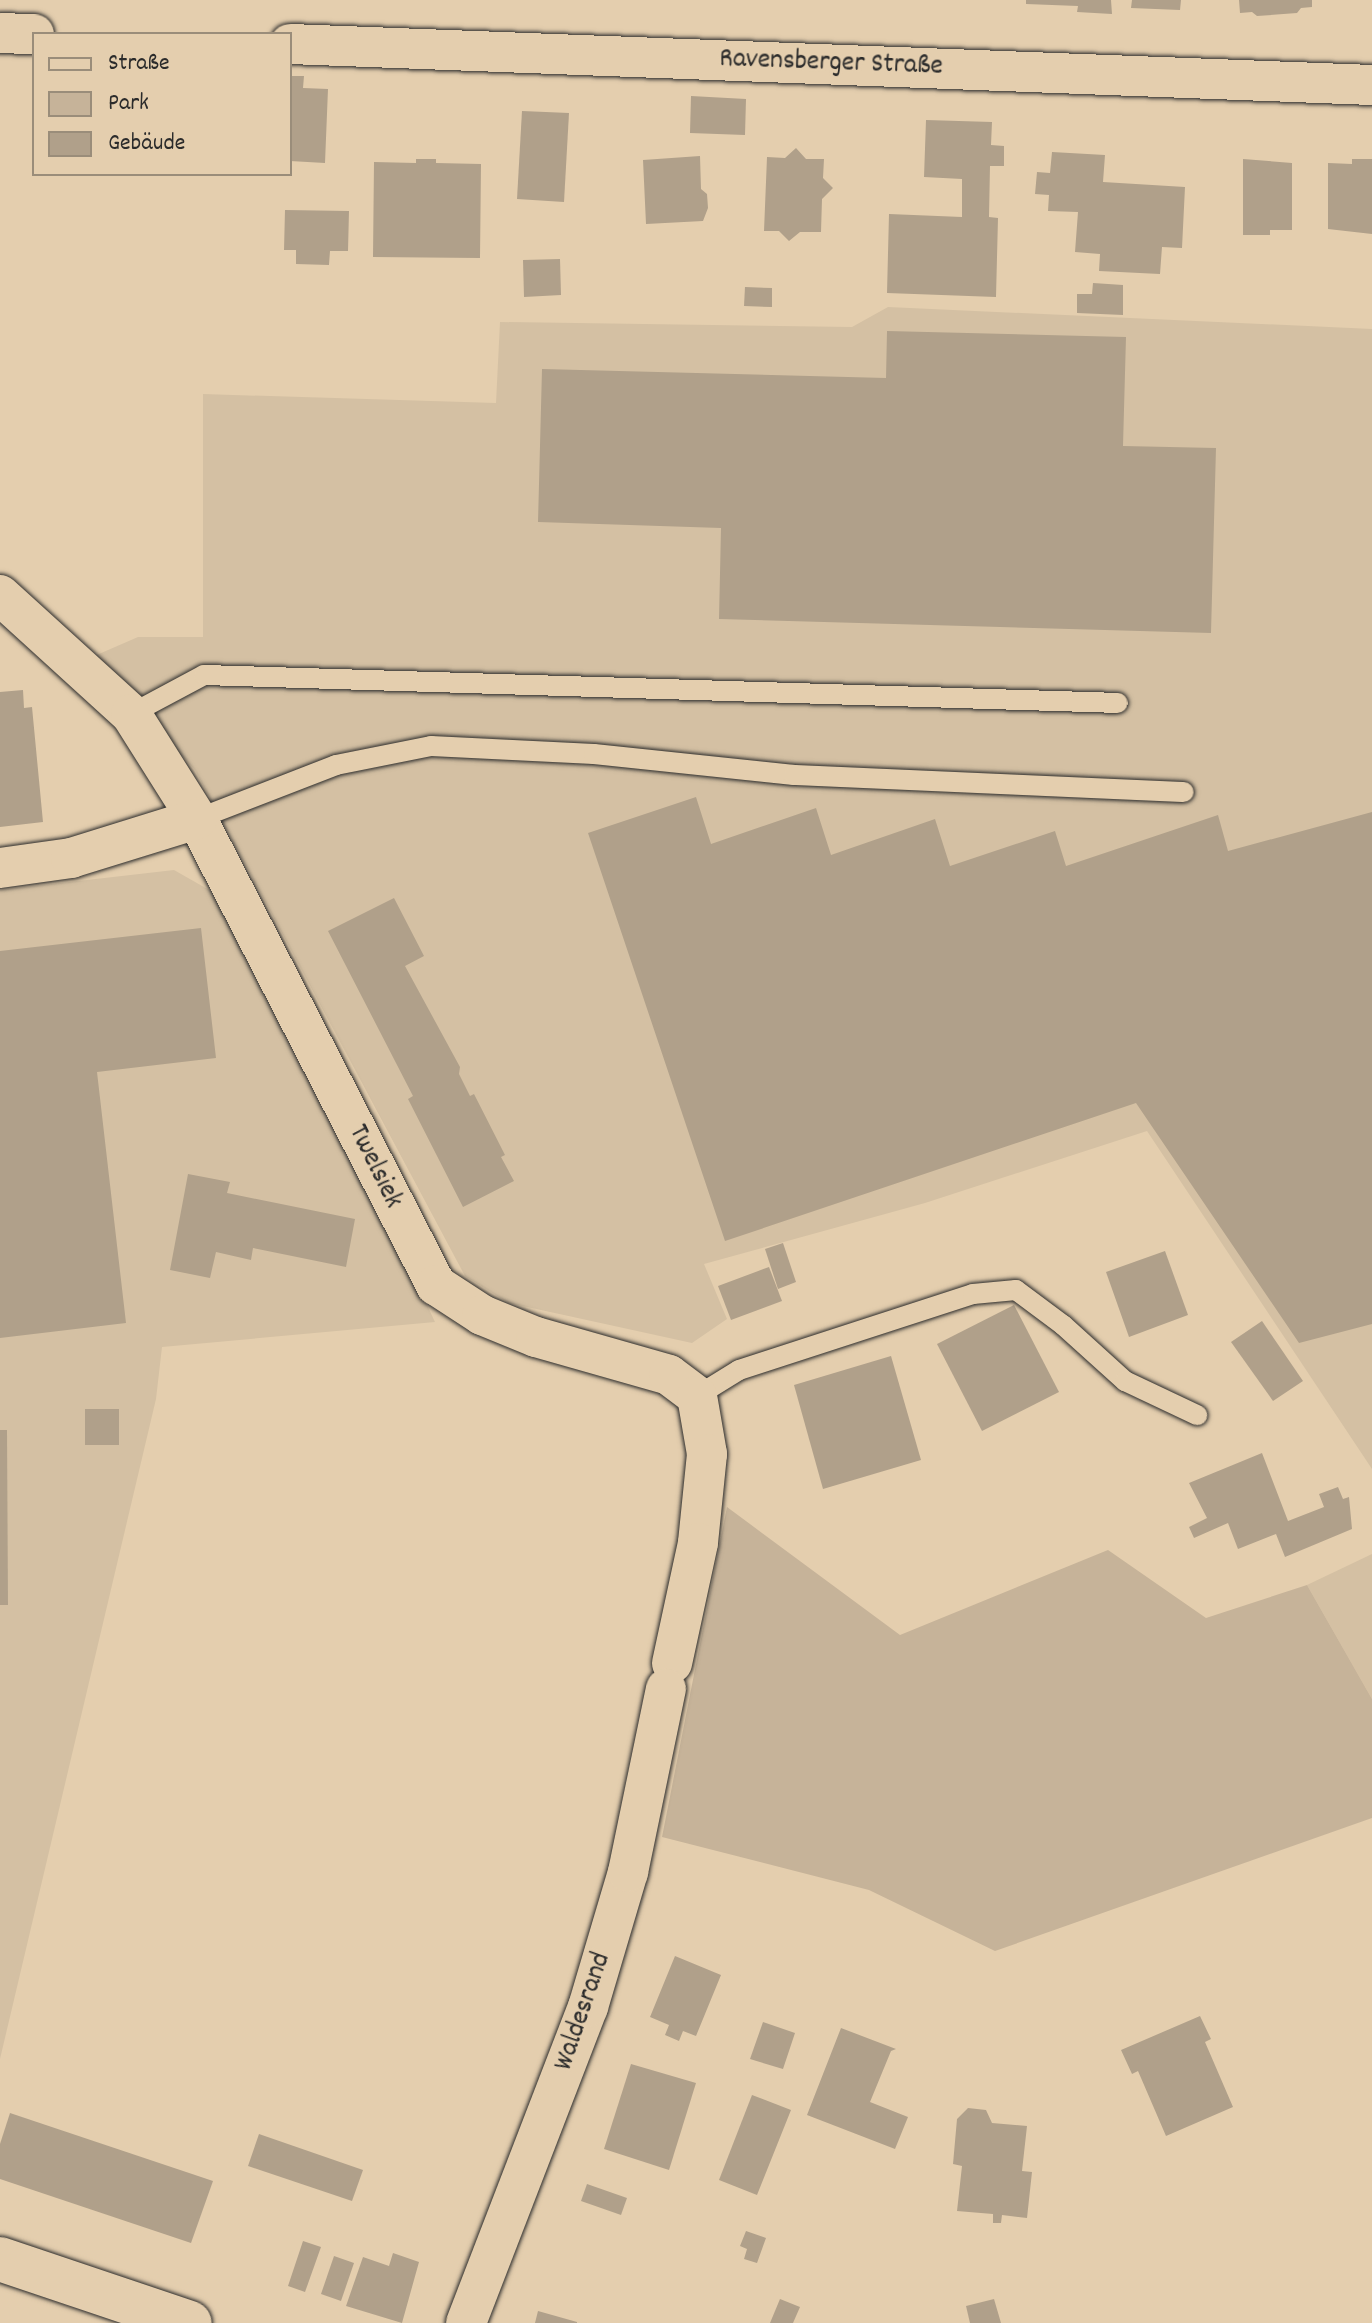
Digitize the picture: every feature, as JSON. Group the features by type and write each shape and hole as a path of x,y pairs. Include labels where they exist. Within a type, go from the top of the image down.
{"street":[{"path":"0,33 32,34"},
{"name":"Ravensberger Straße","path":"292,44 1372,85"},
{"name":"Twelsiek","path":"0,595 131,714 197,819 436,1285 482,1315 536,1337 669,1375 697,1396"},
{"path":"0,868 71,858 197,819"},
{"name":"Waldesrand","path":"466,2323 588,2007 628,1872 698,1543 707,1454 697,1396"},
{"path":"0,2259 190,2323"}],"lane":[{"path":"131,714 204,675 1118,703"},
{"path":"197,819 336,765 431,746 594,754 794,775 1184,792"},
{"path":"697,1396 739,1370 973,1294 1016,1290 1063,1325 1125,1381 1197,1415"}],"shaded area":[{"path":"888,307 1372,329 1372,1469 1147,1131 925,1203 704,1264 727,1319 692,1343 509,1303 465,1276 195,770 92,657 138,637 203,637 203,394 496,403 500,322 852,327"},
{"path":"174,870 218,895 350,1142 435,1322 162,1347 156,1399 0,2059 0,890"},
{"path":"1372,1554 1372,1699 1307,1585"}],"green space":[{"path":"727,1507 900,1635 1108,1550 1206,1618 1307,1585 1372,1699 1372,1818 995,1951 869,1890 662,1837"}],"building":[{"path":"1026,0 1111,0 1112,14 1077,12 1078,6 1026,4"},
{"path":"1132,0 1181,0 1180,10 1131,8"},
{"path":"1239,0 1312,0 1312,7 1301,8 1297,13 1257,16 1252,12 1240,13"},
{"path":"292,76 304,76 303,88 328,89 325,163 292,161"},
{"path":"691,96 746,99 745,135 690,133"},
{"path":"522,111 569,113 564,202 517,199"},
{"path":"926,120 992,122 991,145 1004,146 1004,166 990,166 989,217 998,218 996,297 887,293 889,214 962,217 962,179 924,177"},
{"path":"796,148 806,159 824,159 823,178 833,188 822,199 821,232 800,232 789,241 779,231 764,231 767,157 785,158"},
{"path":"1052,152 1105,155 1103,182 1185,187 1182,248 1162,247 1160,274 1099,271 1100,254 1075,252 1078,212 1048,211 1049,195 1035,194 1037,172 1050,173"},
{"path":"700,156 701,189 707,194 708,208 703,221 646,224 643,160"},
{"path":"416,159 436,159 436,163 481,164 480,258 373,257 374,162 416,163"},
{"path":"1243,159 1292,163 1292,230 1270,230 1270,235 1243,235"},
{"path":"1352,159 1372,159 1372,234 1328,229 1328,163 1352,164"},
{"path":"285,210 349,211 348,251 330,251 329,265 296,264 296,250 284,250"},
{"path":"560,259 561,295 524,297 523,260"},
{"path":"1093,283 1123,285 1123,315 1077,313 1077,294 1092,294"},
{"path":"745,287 772,288 772,307 744,306"},
{"path":"887,331 1126,337 1123,446 1216,448 1211,633 719,619 721,528 538,522 542,369 886,378"},
{"path":"23,690 24,708 32,707 43,822 0,827 0,692"},
{"path":"696,797 711,844 816,808 831,855 935,819 950,866 1055,831 1066,866 1218,815 1228,851 1372,812 1372,1324 1299,1343 1136,1103 725,1241 588,833"},
{"path":"394,898 424,956 405,966 460,1067 459,1074 470,1096 474,1094 505,1155 501,1157 514,1181 463,1207 408,1099 413,1096 328,931"},
{"path":"201,928 216,1058 97,1072 126,1323 0,1338 0,951"},
{"path":"188,1174 230,1182 227,1193 355,1219 346,1267 253,1248 251,1260 216,1252 210,1278 170,1270"},
{"path":"783,1243 796,1282 778,1289 765,1249"},
{"path":"1165,1251 1188,1315 1129,1337 1106,1272"},
{"path":"769,1267 782,1301 731,1320 718,1286"},
{"path":"1014,1305 1059,1392 982,1431 937,1344"},
{"path":"1262,1321 1303,1381 1273,1401 1231,1342"},
{"path":"891,1356 921,1460 823,1489 794,1385"},
{"path":"85,1409 119,1409 119,1445 85,1445"},
{"path":"0,1430 7,1430 8,1605 0,1605"},
{"path":"1262,1453 1288,1521 1324,1507 1319,1494 1338,1487 1343,1499 1349,1497 1352,1529 1285,1557 1276,1534 1238,1549 1228,1523 1194,1538 1189,1527 1207,1518 1189,1483"},
{"path":"675,1956 721,1975 696,2036 683,2031 679,2041 665,2035 669,2025 650,2017"},
{"path":"1200,2016 1211,2039 1205,2042 1233,2107 1166,2136 1138,2071 1132,2074 1121,2050"},
{"path":"763,2022 795,2033 783,2069 750,2059"},
{"path":"841,2028 896,2049 891,2051 870,2102 908,2117 895,2149 807,2115"},
{"path":"631,2064 696,2083 669,2170 604,2149"},
{"path":"752,2095 791,2110 757,2195 719,2180"},
{"path":"968,2108 986,2110 992,2123 1027,2126 1022,2171 1032,2172 1027,2218 1002,2215 1001,2223 993,2223 993,2214 957,2211 962,2166 953,2164 957,2119"},
{"path":"10,2113 213,2181 191,2243 0,2179 0,2144"},
{"path":"259,2134 363,2170 352,2201 248,2166"},
{"path":"587,2184 627,2198 621,2215 581,2201"},
{"path":"746,2231 766,2238 757,2263 744,2259 747,2249 740,2246"},
{"path":"303,2241 321,2247 305,2292 288,2286"},
{"path":"393,2253 419,2262 402,2323 346,2306 363,2257 389,2266"},
{"path":"334,2256 354,2263 341,2301 321,2294"},
{"path":"780,2299 800,2307 793,2323 770,2323"},
{"path":"994,2299 1001,2323 970,2323 966,2306"},
{"path":"538,2311 577,2322 577,2323 535,2323"}]}
